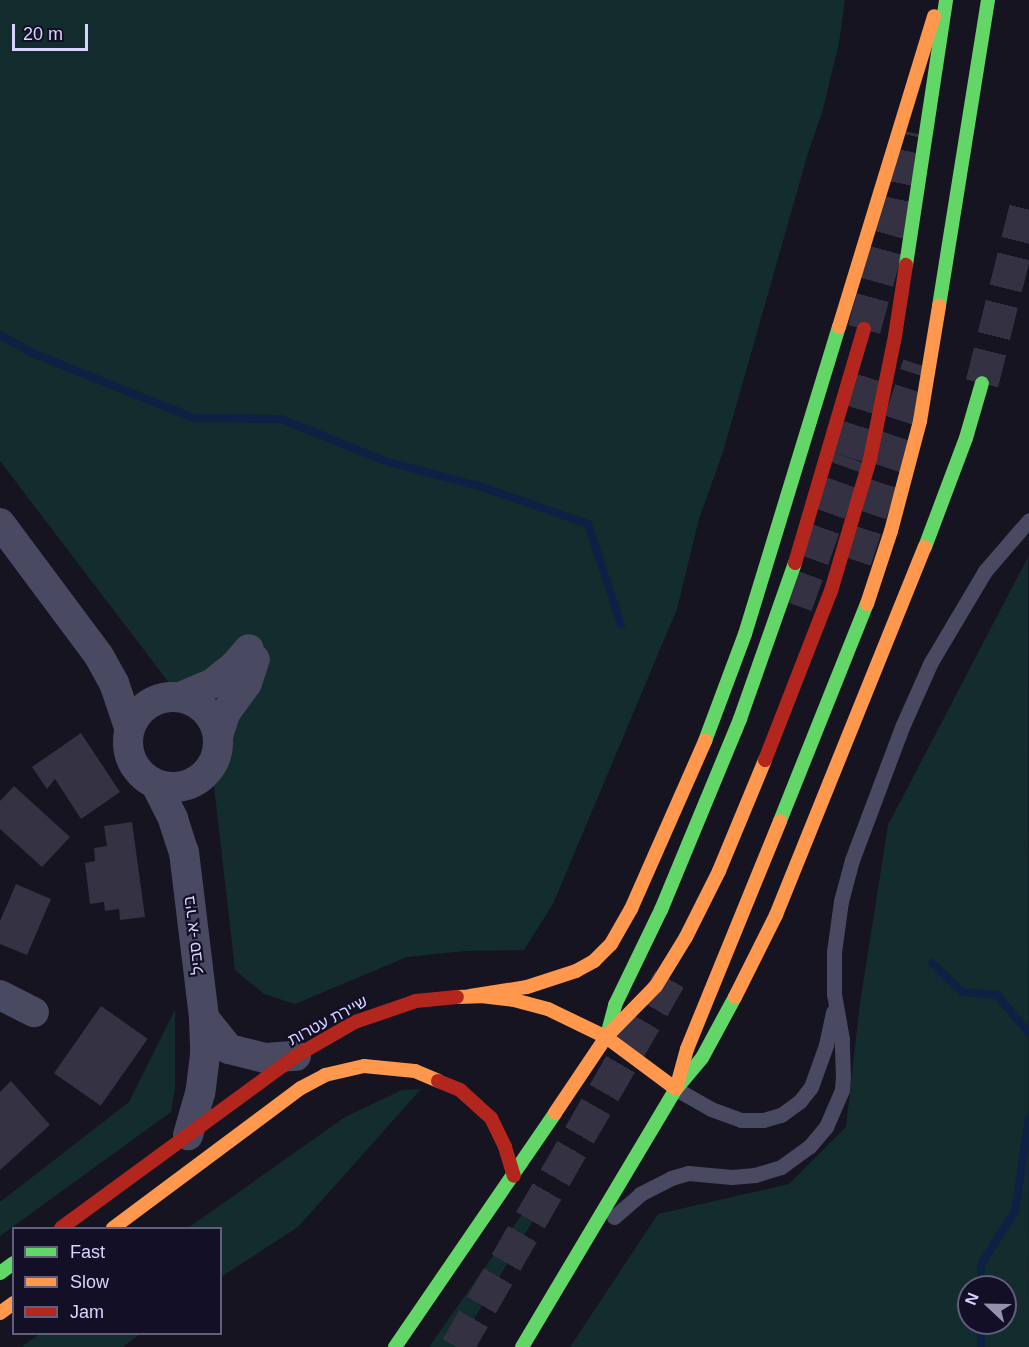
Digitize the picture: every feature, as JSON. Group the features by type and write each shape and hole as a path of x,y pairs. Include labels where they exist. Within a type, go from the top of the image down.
{"main road":[{"path":"470,996 527,987 576,970 594,961 611,944 645,879 725,692 745,634 939,0"},
{"path":"395,1347 514,1176 606,1037 656,986 687,937 724,860 831,591 870,459 895,336 946,0"},
{"path":"676,1089 687,1049 859,629 880,569 920,421 988,0"},
{"path":"968,129 995,46"},
{"path":"606,1037 615,1005 661,910 740,719 790,577 864,329"},
{"path":"522,1347 676,1089 702,1058 751,969 776,915 937,517 966,438 982,383"},
{"name":"שיירת עטרות","path":"62,1227 296,1056 335,1032 385,1010 416,1001 470,996 514,1000 548,1009 606,1037 676,1089"},
{"path":"114,1227 301,1088 325,1075 364,1066 415,1071 460,1090 491,1118 505,1147 514,1176"}],"street":[{"path":"0,524 99,656 114,683 129,727"},
{"path":"252,654 247,683 226,712 218,736 214,760 198,779 178,788 156,785 146,779 131,761 127,739 129,727 136,714 147,704 171,697 213,683 252,654"},
{"path":"99,656 139,686 205,710 218,736"},
{"name":"ביר א- סביל","path":"184,852 188,817 198,779"},
{"name":"ביר א- סביל","path":"156,785 169,810 184,852 204,1018 205,1055 201,1084 188,1135"},
{"path":"0,995 34,1012"},
{"path":"204,1018 229,1049 266,1058 296,1056"}],"lane":[{"path":"572,1263 626,1204 653,1186 688,1173 732,1177 781,1167 809,1148 826,1127 842,1090 844,1059 834,1003 834,952 846,882 902,728 931,662 985,571 1029,520"},
{"path":"676,1089 711,1109 741,1120 763,1120 781,1115 800,1101 812,1086 826,1045 834,1003"}],"green space":[{"path":"0,0 845,0 839,43 822,113 808,153 723,452 699,519 677,609 553,904 524,950 465,951 407,957 295,1004 264,994 235,970 208,734 0,461"},
{"path":"1028,557 1029,1347 570,1347 658,1214 789,1184 846,1127 860,1003 888,825"},
{"path":"175,1010 175,1089 171,1112 0,1236 0,1202 129,1102"},
{"path":"421,1089 298,1227 222,1276 222,1227 189,1227 345,1117 402,1090"},
{"path":"530,1203 540,1209 457,1347 429,1347"},
{"path":"39,1335 139,1335 123,1347 21,1347"}],"building":[{"path":"81,733 120,792 81,819 55,779 47,789 32,767"},
{"path":"14,786 70,837 42,867 0,829 0,801"},
{"path":"132,822 145,917 120,920 119,909 105,911 104,902 90,904 85,863 95,861 94,848 107,846 104,826"},
{"path":"16,884 51,899 27,955 0,944 0,921"},
{"path":"101,1006 148,1039 101,1106 54,1073"},
{"path":"11,1081 50,1125 0,1170 0,1092"}],"waterway":[{"path":"0,335 32,353 194,418 281,419 385,461 482,487 588,524 621,625"},
{"path":"932,963 962,992 997,995 1029,1033"},
{"path":"981,1275 981,1265 1015,1211 1029,1117"},
{"path":"981,1335 981,1347"}],"tunnel":[{"path":"864,329 891,231 912,132"},
{"path":"982,383 1029,195"},
{"path":"855,560 919,364"},
{"path":"796,605 849,457 875,373"},
{"path":"457,1347 672,975"}],"traffic: fast":[{"path":"906,265 946,0"},
{"path":"939,306 988,0"},
{"path":"705,741 745,634 839,327"},
{"path":"925,547 966,438 982,383"},
{"path":"609,1028 615,1005 661,910 740,719 795,563"},
{"path":"780,821 867,604"},
{"path":"522,1347 676,1089 702,1058 735,997"},
{"path":"395,1347 555,1113"},
{"path":"0,1273 12,1264"}],"traffic: slow":[{"path":"839,327 934,16"},
{"path":"867,604 891,531 920,421 939,306"},
{"path":"735,997 776,915 925,547"},
{"path":"470,996 527,987 576,971 594,961 611,944 631,909 705,741"},
{"path":"555,1113 606,1037 656,986 686,937 719,871 765,760"},
{"path":"676,1089 687,1049 780,821"},
{"path":"457,997 481,996 514,1000 548,1009 606,1037 676,1089"},
{"path":"114,1227 301,1088 325,1075 364,1066 415,1071 438,1081"},
{"path":"0,1313 12,1304"}],"traffic: jam":[{"path":"765,760 831,591 870,459 895,336 906,265"},
{"path":"795,563 864,329"},
{"path":"62,1227 296,1056 355,1022 416,1001 457,997"},
{"path":"438,1081 460,1090 491,1118 505,1147 514,1176"}]}
